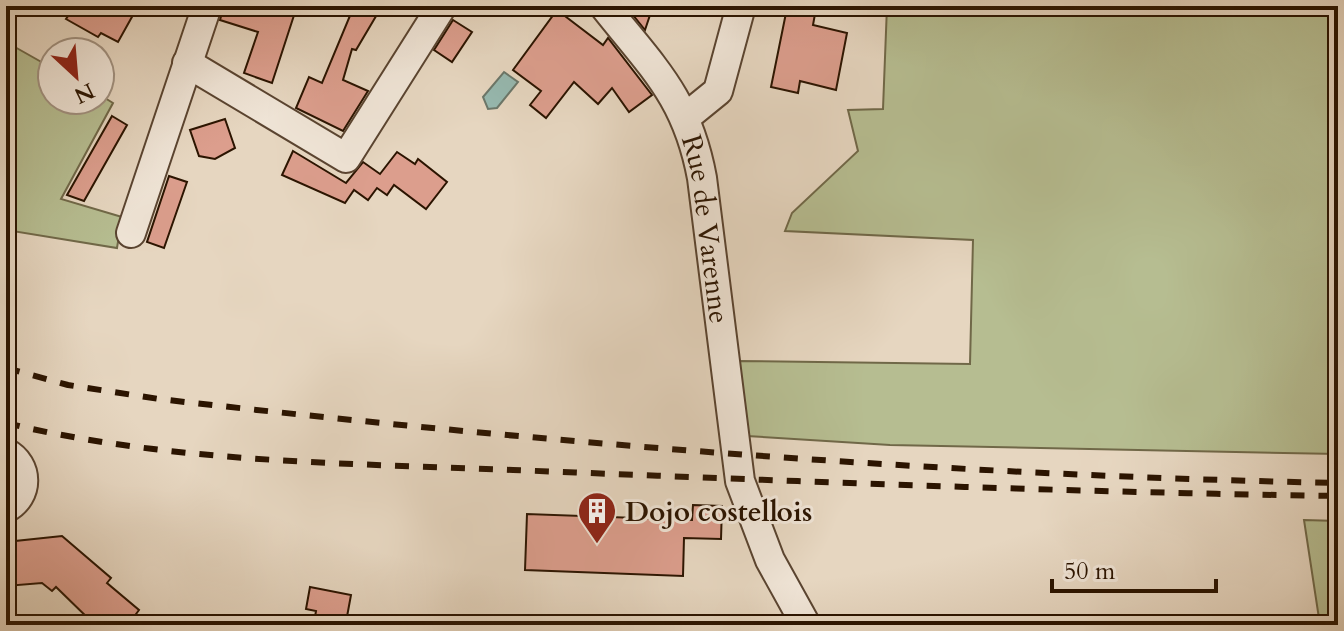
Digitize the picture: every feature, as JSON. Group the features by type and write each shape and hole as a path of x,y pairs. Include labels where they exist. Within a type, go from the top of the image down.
{"street":[{"path":"131,233 207,6"},
{"path":"187,63 346,158 442,6"},
{"name":"Rue de Varenne","path":"604,6 671,90 686,117 702,178 740,481 770,560 806,625"},
{"path":"686,117 718,91 741,6"},
{"path":"6,453 19,464 24,486 20,497 6,508"}],"green space":[{"path":"887,6 1338,6 1338,454 890,445 747,436 738,361 970,364 973,240 785,231 792,213 858,151 848,110 883,109"},
{"path":"6,42 36,59 36,116 106,116 61,199 122,217 117,248 6,230"},
{"path":"1304,520 1338,521 1338,625 1320,625"}],"water":[{"path":"504,72 518,82 497,108 488,109 483,97"}],"building":[{"path":"75,6 118,6 133,15 118,42 116,36 101,33 96,36 66,19"},
{"path":"224,6 297,6 272,83 244,73 258,32 220,20"},
{"path":"354,6 382,6 356,50 352,49 343,80 368,91 343,131 296,108 309,77 322,83"},
{"path":"632,6 653,6 645,30 629,10"},
{"path":"787,8 815,14 813,25 847,33 836,90 800,81 798,93 771,87"},
{"path":"557,10 603,45 608,38 652,95 629,112 612,88 598,104 574,82 546,118 530,105 541,91 513,70"},
{"path":"453,20 472,32 452,62 434,50"},
{"path":"112,116 127,125 84,201 67,195"},
{"path":"225,119 235,148 215,159 199,156 190,130"},
{"path":"293,151 346,183 363,162 380,174 397,152 415,164 418,159 447,182 426,209 394,185 387,195 377,188 368,200 354,190 345,203 282,175"},
{"path":"169,176 187,182 164,248 147,242"},
{"name":"Dojo costellois","path":"693,505 722,506 721,539 684,538 683,576 525,570 527,514 692,520"},
{"path":"62,536 111,578 107,583 139,610 128,625 95,625 56,587 52,591 42,583 6,586 6,542"},
{"path":"310,587 351,595 346,622 315,617 316,611 306,609"}],"railway":[{"path":"6,368 68,385 159,399 600,443 1042,473 1338,483"},
{"path":"6,423 131,446 322,463 926,486 1338,496"}],"place":[{"name":"Dojo costellois","path":"597,545"}]}
